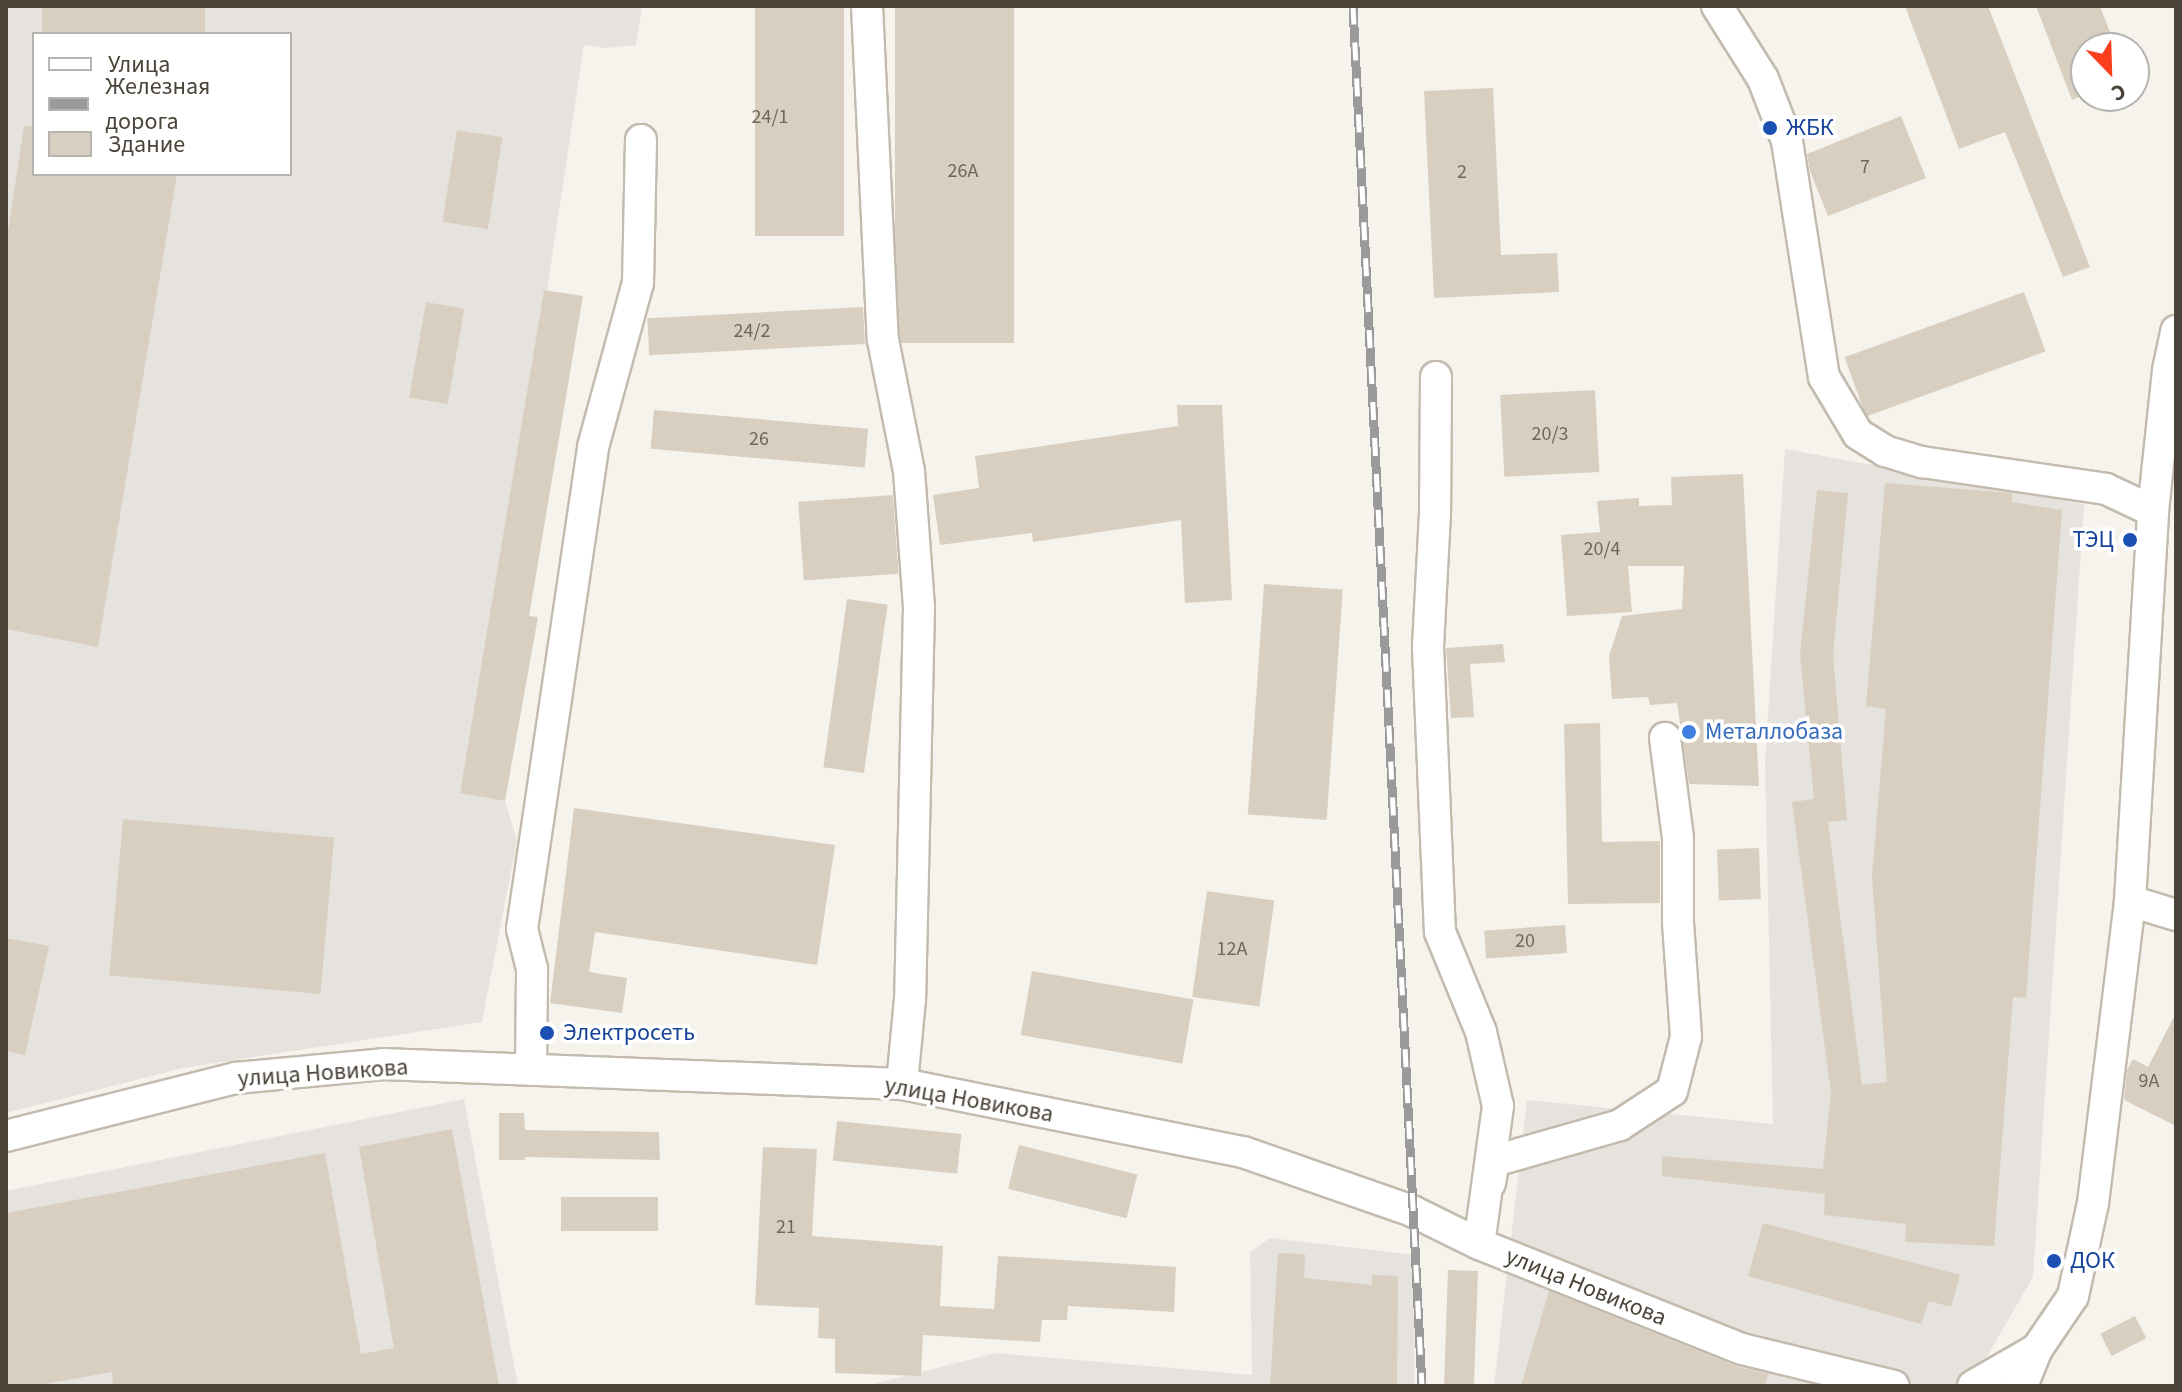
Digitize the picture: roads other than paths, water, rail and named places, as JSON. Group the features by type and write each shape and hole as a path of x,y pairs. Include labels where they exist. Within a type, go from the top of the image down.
{"street":[{"path":"867,6 883,340 909,471 919,607 910,999 902,1084"},
{"path":"1717,6 1763,79 1787,141 1824,377 1858,434 1885,451 1922,462 2106,489 2153,511"},
{"path":"531,1070 532,969 522,929 593,447 638,283 641,140"},
{"path":"2022,1386 2037,1349 2073,1296 2093,1203 2130,901 2153,511 2168,370 2176,331"},
{"path":"1436,377 1435,513 1428,647 1440,932 1481,1032 1498,1106 1479,1244"},
{"path":"1479,1244 1494,1161 1620,1125 1672,1091 1686,1037 1678,922 1678,838 1665,738"},
{"path":"2130,901 2176,915"},
{"name":"улица Новикова","path":"6,1136 236,1078 383,1064 902,1084 1243,1152 1412,1211 1479,1244 1742,1349 1894,1386"},
{"path":"1973,1386 2037,1349"}],"railway":[{"path":"1353,6 1422,1386"}],"place":[{"name":"ЖБК","path":"1770,128"},
{"name":"ТЭЦ","path":"2130,540"},
{"name":"Металлобаза","path":"1689,732"},
{"name":"Электросеть","path":"547,1033"},
{"name":"ДОК","path":"2054,1261"}]}
